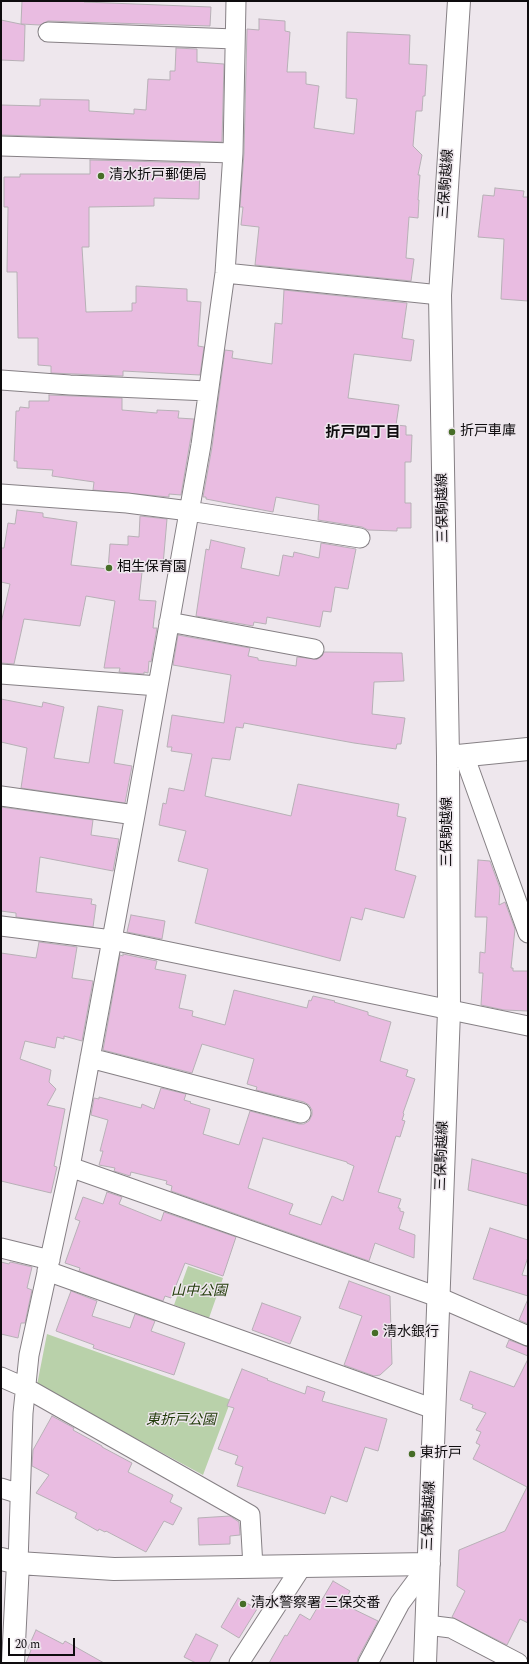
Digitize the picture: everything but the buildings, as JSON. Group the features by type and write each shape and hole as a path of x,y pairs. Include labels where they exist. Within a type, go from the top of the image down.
{"main road":[{"name":"三保駒越線","path":"425,1663 449,1011 456,756 440,295 459,1"},
{"path":"456,756 528,749"},
{"path":"12,1663 9,1561 114,1569 429,1564"}],"street":[{"path":"9,1561 20,1494 23,1413 29,1355 70,1167 201,446 225,272 233,153 236,1"},
{"path":"48,32 236,39"},
{"path":"1,146 233,153"},
{"path":"225,272 440,295"},
{"path":"1,380 70,385 208,391"},
{"path":"1,494 127,503 189,511 360,538"},
{"path":"169,622 314,648"},
{"path":"1,674 158,686"},
{"path":"456,756 528,933"},
{"path":"1,796 135,815"},
{"path":"1,926 112,940 449,1011 528,1026"},
{"path":"90,1058 301,1113"},
{"path":"70,1167 438,1297 528,1336"},
{"path":"1,1248 434,1409"},
{"path":"1,1377 26,1388 250,1515 253,1567"},
{"path":"1,1488 20,1494"},
{"path":"368,1663 400,1603 429,1564"},
{"path":"239,1663 302,1566"},
{"path":"427,1625 451,1628 518,1663"}],"green space":[{"name":"山中公園","path":"188,1266 223,1278 209,1318 174,1305"},
{"name":"東折戸公園","path":"47,1334 231,1400 203,1475 37,1385"}],"place":[{"name":"清水折戸郵便局","path":"101,176"},
{"name":"折戸車庫","path":"452,432"},
{"name":"相生保育園","path":"109,568"},
{"name":"清水銀行","path":"375,1333"},
{"name":"東折戸","path":"412,1454"},
{"name":"清水警察署 三保交番","path":"243,1604"}],"district":[{"name":"折戸四丁目","path":"363,434"}]}
